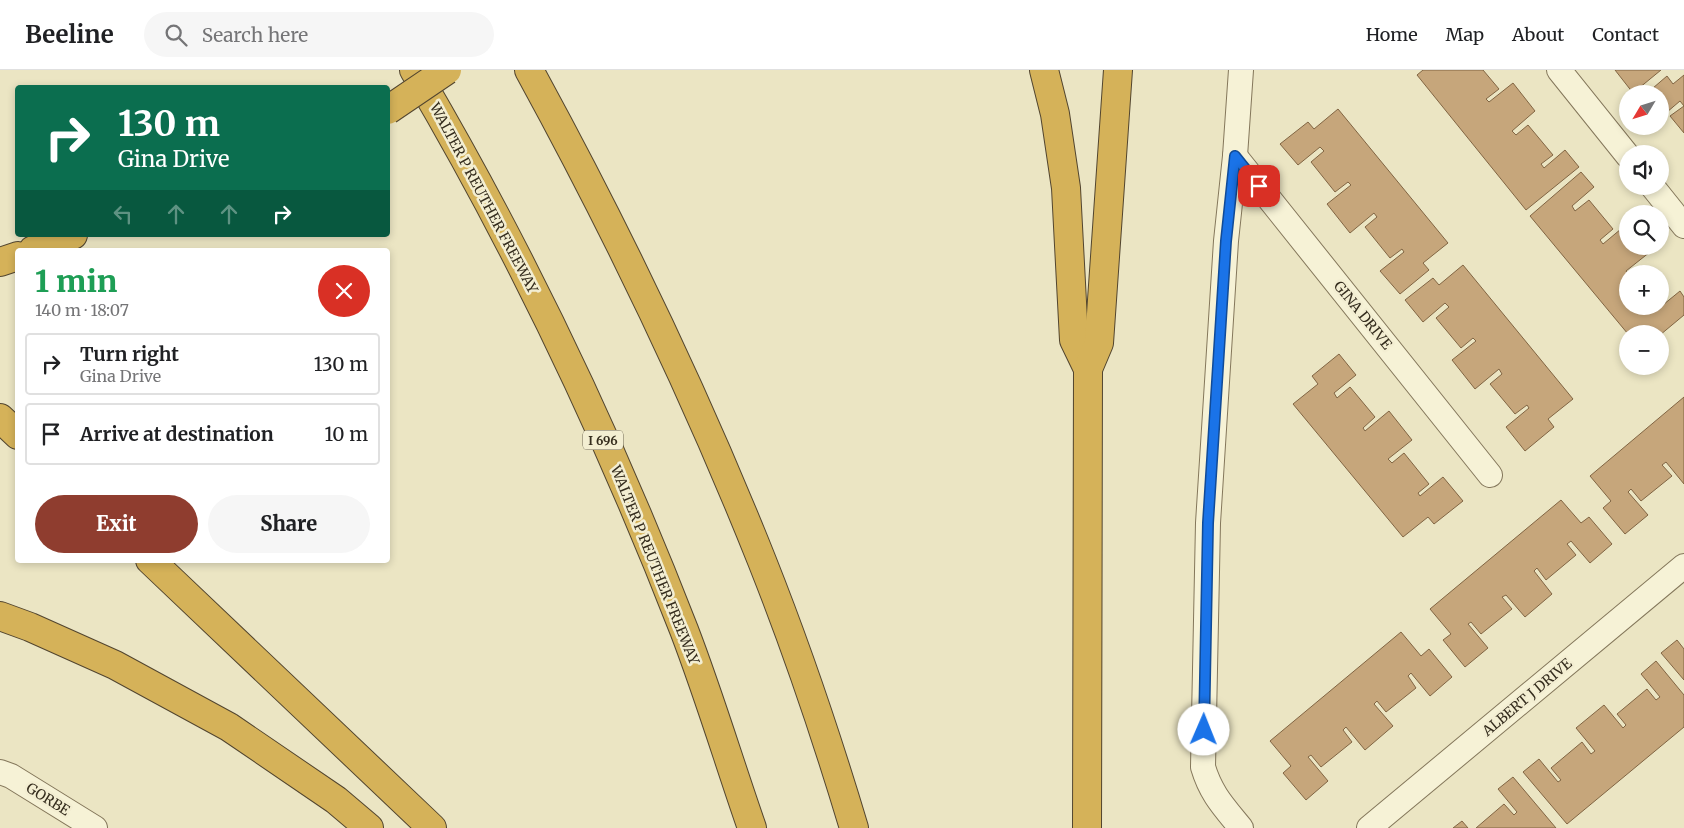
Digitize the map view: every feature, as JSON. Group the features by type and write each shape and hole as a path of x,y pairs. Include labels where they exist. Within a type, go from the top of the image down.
{"highway":[{"name":"WALTER P REUTHER FREEWAY","path":"414,70 453,135 556,334 628,495 684,632 752,828"},
{"path":"390,109 447,70"},
{"path":"529,70 580,165 635,276 682,373 724,470 763,562 797,654 835,765 854,828"},
{"path":"1044,70 1055,114 1066,188 1074,340 1088,369"},
{"path":"1086,828 1088,369 1099,343 1118,70"},
{"path":"38,248 68,237"},
{"path":"0,262 15,257"},
{"path":"0,418 15,432"},
{"path":"153,563 432,828"},
{"path":"0,616 30,627 115,665 229,727 336,800 369,828"}],"street":[{"path":"1241,70 1235,156 1226,241 1208,523 1203,767 1208,783 1219,802 1241,828"},
{"path":"1559,70 1619,145"},
{"name":"GINA DRIVE","path":"1235,156 1490,474"},
{"path":"1659,195 1684,226"},
{"name":"ALBERT J DRIVE","path":"1369,828 1684,566"},
{"name":"GORBE","path":"4,780 95,828"}],"building":[{"path":"1423,70 1483,70 1499,89 1486,99 1489,102 1513,83 1535,111 1512,131 1516,135 1528,125 1553,155 1541,164 1544,168 1565,150 1579,167 1526,210 1417,75"},
{"path":"1615,70 1661,70 1643,85 1627,85"},
{"path":"1684,75 1684,106 1680,101 1669,110 1669,85 1656,85 1667,76 1673,84"},
{"path":"1684,106 1684,133 1670,116"},
{"path":"1338,109 1448,243 1423,263 1429,270 1400,294 1380,271 1404,252 1402,249 1390,258 1365,227 1377,217 1374,213 1350,233 1327,204 1351,185 1348,182 1335,192 1311,162 1324,151 1320,147 1298,165 1280,144 1308,122 1314,129"},
{"path":"1581,172 1594,187 1572,206 1575,211 1589,200 1613,229 1600,240 1603,244 1619,231 1619,255 1646,255 1634,265 1619,265 1619,315 1669,315 1669,300 1680,291 1684,297 1684,315 1669,328 1669,325 1621,325 1530,216"},
{"path":"1463,265 1573,399 1548,419 1554,427 1525,451 1506,427 1529,408 1527,405 1515,414 1490,384 1502,374 1499,369 1475,389 1452,360 1476,341 1473,338 1461,348 1436,318 1449,307 1445,303 1423,322 1405,300 1433,278 1439,285"},
{"path":"1339,354 1356,375 1334,393 1337,398 1350,387 1375,417 1363,428 1365,431 1389,411 1412,440 1388,459 1392,463 1404,453 1429,484 1418,493 1420,496 1443,477 1463,501 1434,524 1428,517 1403,537 1293,404 1318,384 1312,376"},
{"path":"1684,397 1684,484 1666,462 1662,465 1672,476 1641,501 1631,489 1628,492 1648,515 1625,534 1603,508 1611,501 1590,476"},
{"path":"1561,500 1581,523 1589,517 1612,544 1590,563 1571,541 1567,544 1576,555 1546,580 1537,568 1534,571 1552,594 1525,617 1506,595 1502,597 1512,609 1481,634 1471,622 1468,624 1488,648 1465,667 1443,640 1451,634 1430,609"},
{"path":"1401,632 1421,656 1429,649 1452,677 1430,696 1411,673 1408,676 1416,688 1386,712 1377,701 1374,704 1393,726 1365,750 1346,727 1343,730 1352,742 1321,767 1311,755 1308,757 1328,781 1306,800 1283,773 1291,766 1270,741"},
{"path":"1677,640 1684,649 1684,680 1661,653"},
{"path":"1656,661 1684,695 1684,727 1567,824 1523,772 1539,759 1558,782 1561,780 1551,768 1582,742 1591,754 1595,751 1576,728 1604,705 1623,728 1626,725 1617,714 1647,689 1656,700 1660,697 1641,674"},
{"path":"1513,777 1556,828 1476,828 1504,804 1514,815 1517,812 1498,789"},
{"path":"1462,821 1468,828 1453,828"}],"route":[{"path":"1204,730 1208,523 1226,241 1235,156 1259,186"}]}
